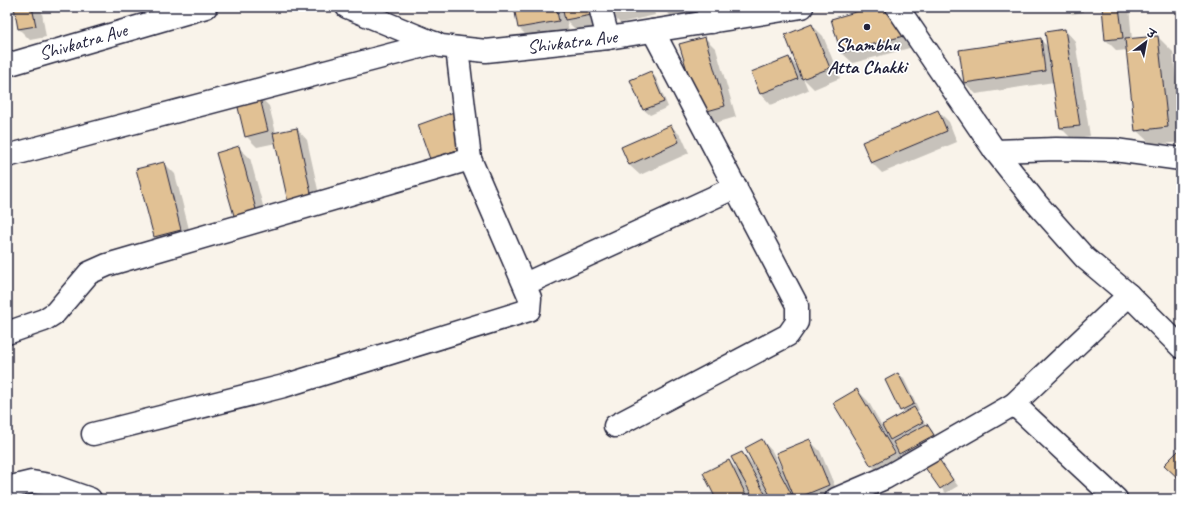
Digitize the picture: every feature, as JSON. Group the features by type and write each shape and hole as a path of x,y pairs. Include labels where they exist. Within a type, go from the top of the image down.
{"street":[{"name":"Shivkatra Ave","path":"7,65 206,7"},
{"name":"Shivkatra Ave","path":"347,7 436,43 457,48 486,52 608,38 654,31 710,14 802,7"},
{"path":"600,7 608,38"},
{"path":"897,7 995,151 1037,204 1085,258 1129,295 1181,347"},
{"path":"615,426 788,335 797,322 797,304 654,31"},
{"path":"7,156 436,43"},
{"path":"93,434 284,386 529,310 530,298 525,284 470,159 457,48"},
{"path":"995,151 1056,149 1115,150 1181,159"},
{"path":"7,333 44,320 55,312 88,273 107,266 470,159"},
{"path":"525,284 736,187"},
{"path":"836,499 885,478 1014,404 1129,295"},
{"path":"1014,404 1116,499"},
{"path":"7,488 32,482 50,485 90,499"}],"building":[{"path":"14,7 32,7 36,26 18,29"},
{"path":"514,7 556,7 559,21 518,28"},
{"path":"562,7 596,7 597,14 565,20"},
{"path":"607,7 634,7 608,13"},
{"name":"Shambhu Atta Chakki","path":"873,7 888,7 907,35 841,53 831,19"},
{"path":"1102,7 1119,7 1123,38 1105,40"},
{"path":"812,24 830,68 802,79 785,35"},
{"path":"1065,29 1080,126 1060,128 1045,32"},
{"path":"1158,36 1168,127 1135,131 1125,39"},
{"path":"705,37 725,106 700,113 679,44"},
{"path":"1041,38 1045,71 964,83 959,50"},
{"path":"789,57 798,79 760,94 751,72"},
{"path":"651,71 664,102 643,110 630,80"},
{"path":"259,94 268,131 245,137 236,99"},
{"path":"938,110 947,131 871,163 862,142"},
{"path":"454,112 466,147 430,159 418,125"},
{"path":"671,125 679,142 629,165 621,147"},
{"path":"297,128 312,198 288,202 273,133"},
{"path":"239,146 257,213 235,219 216,153"},
{"path":"164,162 181,230 154,237 136,169"},
{"path":"898,373 914,404 900,411 885,380"},
{"path":"857,389 895,453 871,466 833,403"},
{"path":"914,407 923,422 890,440 882,425"},
{"path":"927,424 934,435 899,454 893,442"},
{"path":"762,439 794,499 772,499 745,448"},
{"path":"810,439 829,485 795,499 776,453"},
{"path":"1181,448 1181,481 1164,465"},
{"path":"742,452 768,499 754,499 731,457"},
{"path":"937,456 953,480 940,489 924,466"},
{"path":"729,460 748,499 716,499 703,473"}],"place":[{"name":"Shambhu Atta Chakki","path":"867,27"}]}
